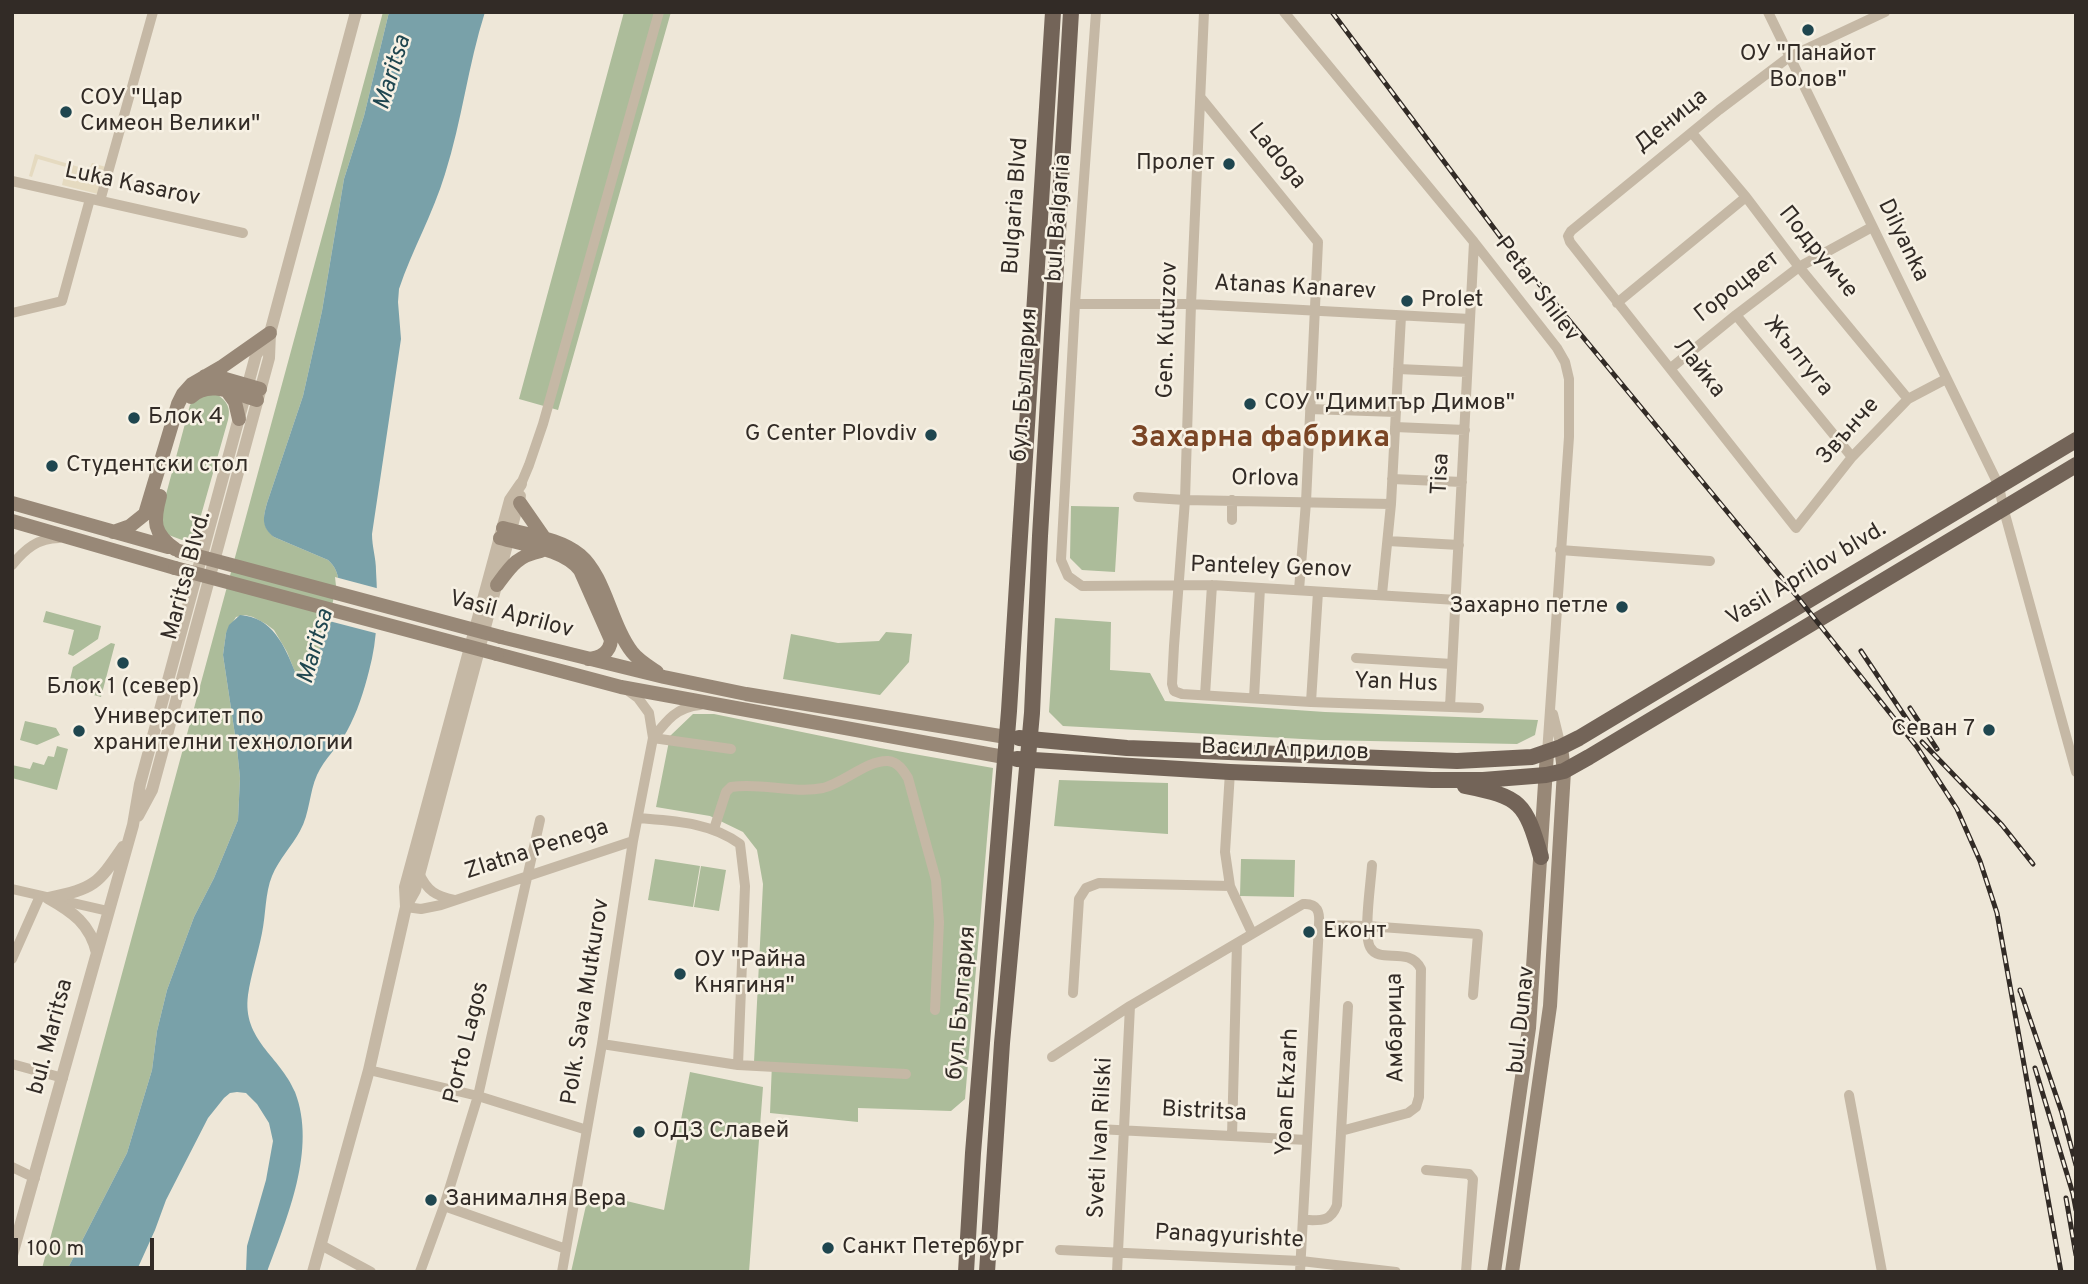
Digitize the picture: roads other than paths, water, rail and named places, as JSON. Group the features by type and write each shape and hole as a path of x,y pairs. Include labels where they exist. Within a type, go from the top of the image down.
{"main road":[{"name":"Bulgaria Blvd","path":"1006,737 1053,12"},
{"name":"бул. България","path":"1028,760 1072,14"},
{"path":"1035,281 1056,282"},
{"path":"113,532 131,526 145,514 178,404 190,386 270,333"},
{"path":"205,376 218,377 253,393"},
{"path":"177,550 160,537 155,515 189,400 201,388 253,393"},
{"path":"227,391 235,402 239,419"},
{"name":"Vasil Aprilov blvd.","path":"1554,750 2076,440"},
{"name":"Vasil Aprilov blvd.","path":"1564,771 2076,465"},
{"path":"520,502 545,545 577,565 610,637 611,644 605,653 585,659"},
{"name":"Vasil Aprilov","path":"14,503 177,550 585,659 757,696 1006,737"},
{"name":"Vasil Aprilov","path":"12,521 175,568 621,687 1004,757"},
{"path":"506,534 575,551 587,562 632,651 638,659 664,677"},
{"path":"497,585 517,560 545,545"},
{"name":"бул. България","path":"966,1272 1006,737"},
{"name":"Васил Априлов","path":"1006,737 1127,748 1457,761 1532,757 1554,750"},
{"name":"bul. Dunav","path":"1511,1272 1550,1006 1564,771 1554,750"},
{"name":"bul. Dunav","path":"1493,1272 1529,1028 1546,775 1554,750"},
{"name":"Васил Априлов","path":"1004,757 1230,772 1432,780 1483,780 1564,771"},
{"path":"987,1272 1002,1043 1028,760"},
{"path":"1432,780 1490,791 1511,800 1524,810 1531,823 1541,857"}],"street":[{"path":"12,313 62,301 153,12"},
{"name":"Maritsa Blvd.","path":"131,832 152,790 253,393 256,355 270,333 356,12"},
{"path":"313,1272 369,1070 406,907 415,890 497,585 510,500 529,465 559,372 659,12"},
{"name":"bul. Balgaria","path":"1083,586 1068,576 1061,560 1075,304 1096,12"},
{"name":"Gen. Kutuzov","path":"1174,691 1172,684 1185,500 1204,12"},
{"name":"Petar Shilev","path":"1284,12 1474,242 1557,348 1567,370 1569,437 1550,701 1554,750"},
{"name":"Dilyanka","path":"1768,12 1999,486 2076,772"},
{"name":"Деница","path":"1568,236 1789,57 1885,12"},
{"name":"Ladoga","path":"1201,98 1318,242 1314,310"},
{"name":"Подрумче","path":"1692,133 1908,399"},
{"name":"Luka Kasarov","path":"12,181 243,233"},
{"path":"1617,303 1746,197"},
{"name":"Гороцвет","path":"1671,368 1799,267 1872,227"},
{"name":"Лайка","path":"1568,236 1617,303 1796,528"},
{"name":"Tisa","path":"1450,707 1474,242"},
{"name":"Atanas Kanarev","path":"1075,304 1191,304 1470,319"},
{"path":"1299,590 1306,502 1314,310"},
{"name":"Жълтуга","path":"1736,315 1852,457"},
{"path":"1382,594 1391,504 1401,316"},
{"path":"1398,369 1468,372"},
{"name":"Звънче","path":"1796,528 1852,457 1908,399 1946,379"},
{"name":"Maritsa Blvd.","path":"108,911 239,419 253,393"},
{"path":"1310,410 1396,412"},
{"path":"1395,427 1465,430"},
{"path":"1392,479 1462,482"},
{"path":"406,907 405,887 506,534 520,502 521,484"},
{"name":"Orlova","path":"1138,497 1391,504"},
{"path":"1232,500 1232,520"},
{"path":"12,565 38,541 57,538 80,540"},
{"path":"1388,541 1460,545"},
{"path":"1560,550 1710,561"},
{"path":"1205,695 1212,585"},
{"name":"Panteley Genov","path":"1083,586 1212,585 1457,600"},
{"path":"1254,698 1260,588"},
{"path":"1311,702 1318,592"},
{"path":"1356,658 1452,664"},
{"path":"621,687 638,698 649,712 653,738"},
{"name":"Yan Hus","path":"1174,691 1182,694 1311,702 1479,708"},
{"path":"653,738 676,712 692,705 708,704"},
{"path":"653,738 731,749"},
{"name":"Polk. Sava Mutkurov","path":"562,1272 653,738"},
{"path":"714,829 726,792 731,787 812,789 832,785 876,763 894,762 902,768 908,778 936,880 939,922 935,1010"},
{"path":"1230,772 1225,852 1230,886 1252,933"},
{"path":"638,818 698,824 714,829 740,844 744,865 738,1065"},
{"name":"Porto Lagos","path":"420,1272 444,1206 478,1096 540,820"},
{"path":"44,897 79,892 96,882 131,832"},
{"name":"Zlatna Penega","path":"406,907 427,908 634,841"},
{"name":"Амбарица","path":"1341,1131 1408,1113 1416,1107 1419,1097 1421,969 1417,960 1408,956 1379,955 1372,951 1368,944 1372,865"},
{"name":"Zlatna Penega","path":"419,873 433,893 454,900"},
{"path":"1073,993 1079,899 1086,888 1098,883 1230,886"},
{"path":"12,889 108,911"},
{"path":"44,897 71,911 86,926 97,954"},
{"path":"12,959 44,897"},
{"path":"1052,1058 1130,1006 1303,904 1317,907 1320,913 1319,925 1478,934 1473,995"},
{"name":"bul. Maritsa","path":"12,1255 108,911"},
{"name":"Yoan Ekzarh","path":"1301,1266 1319,925"},
{"path":"1232,1136 1237,943"},
{"name":"Sveti Ivan Rilski","path":"1117,1272 1130,1006"},
{"path":"1303,1220 1325,1219 1333,1215 1337,1205 1348,1006"},
{"path":"602,1045 738,1065 906,1074"},
{"path":"12,1064 63,1078"},
{"path":"369,1070 478,1096 587,1130"},
{"path":"1849,1095 1882,1272"},
{"name":"Bistritsa","path":"1098,1129 1307,1140"},
{"path":"12,1167 35,1178"},
{"path":"1426,1170 1469,1174 1473,1179 1466,1272"},
{"path":"444,1206 566,1249"},
{"path":"321,1245 371,1272"},
{"name":"Panagyurishte","path":"1060,1250 1396,1272"}],"water":[{"name":"Maritsa","path":"389,12 485,12 445,174 399,289 401,339 372,534 377,609 372,659 354,717 344,737 320,769 303,824 272,876 248,995 248,1011 256,1036 288,1079 301,1114 303,1137 297,1183 267,1272 246,1272 247,1246 266,1180 273,1141 269,1123 257,1104 246,1093 230,1093 208,1118 166,1200 136,1272 66,1272 127,1153 152,1070 157,1031 167,990 194,917 214,878 238,820 240,778 223,655 229,625 240,615 261,621 282,643 298,676 309,671 334,615 339,584 336,571 328,560 274,537 267,530 264,518 303,396 322,311 344,179 364,116"}],"railway":[{"path":"1332,12 1502,239 1791,589 1917,747 1957,809 1980,861 1997,913 2061,1272"},
{"path":"1861,651 1910,724"},
{"path":"1910,708 1937,749"},
{"path":"1922,742 2002,825 2033,864"},
{"path":"2020,991 2062,1113 2076,1165"},
{"path":"2035,1068 2076,1210"},
{"path":"2066,1198 2076,1255"}],"place":[{"name":"ОУ \"Панайот Волов\"","path":"1808,30"},
{"name":"СОУ \"Цар Симеон Велики\"","path":"66,112"},
{"name":"Пролет","path":"1229,164"},
{"name":"Prolet","path":"1407,301"},
{"name":"СОУ \"Димитър Димов\"","path":"1250,404"},
{"name":"Блок 4","path":"134,418"},
{"name":"G Center Plovdiv","path":"931,435"},
{"name":"Студентски стол","path":"52,466"},
{"name":"Захарно петле","path":"1622,607"},
{"name":"Блок 1 (север)","path":"123,663"},
{"name":"Севан 7","path":"1989,730"},
{"name":"Университет по хранителни технологии","path":"79,731"},
{"name":"Еконт","path":"1309,932"},
{"name":"ОУ \"Райна Княгиня\"","path":"680,974"},
{"name":"ОДЗ Славей","path":"639,1132"},
{"name":"Занималня Вера","path":"431,1200"},
{"name":"Санкт Петербург","path":"828,1248"}],"district":[{"name":"Захарна фабрика","path":"1260,440"}]}
